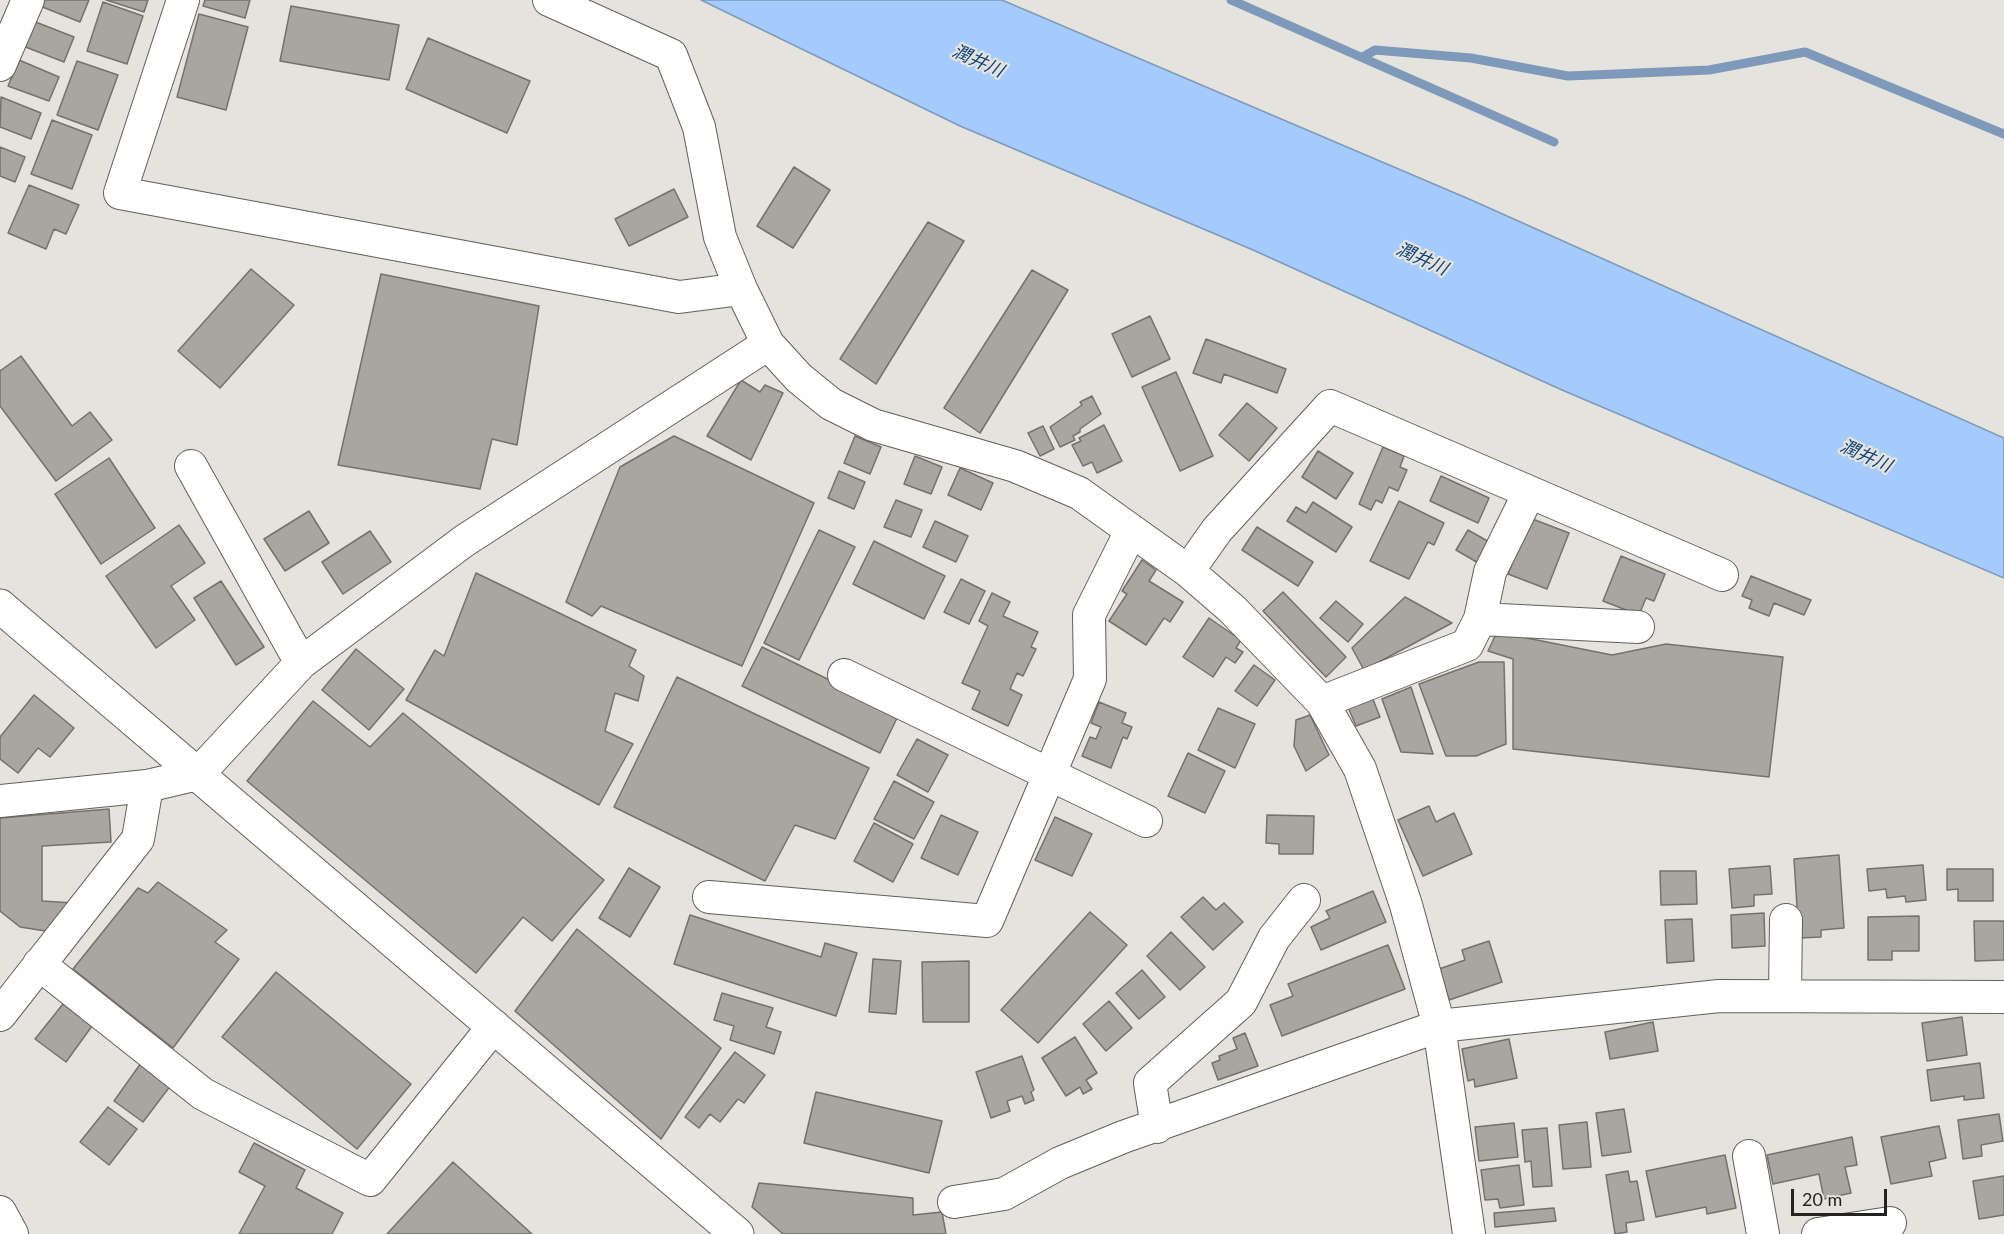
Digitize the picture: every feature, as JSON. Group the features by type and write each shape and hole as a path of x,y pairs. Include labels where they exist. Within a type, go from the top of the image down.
{"street":[{"path":"0,64 28,0"},
{"path":"183,0 120,193 679,297 741,289"},
{"path":"549,0 671,55 699,127 720,237 741,289 768,344 799,378 831,404 873,424 1016,466 1079,493 1188,571 1232,609 1322,702 1360,769 1406,905 1439,1026 1469,1234"},
{"path":"0,801 147,786 198,774 301,663 464,541 768,344"},
{"path":"1188,571 1217,530 1330,406 1722,575"},
{"path":"191,466 301,663"},
{"path":"1322,702 1467,645 1480,619 1490,572 1529,493"},
{"path":"709,897 987,921 1090,679 1089,615 1131,531"},
{"path":"0,606 494,1026 721,1228"},
{"path":"1480,619 1638,627"},
{"path":"843,675 1146,821"},
{"path":"0,1015 138,839 147,786"},
{"path":"1156,1127 1150,1083 1241,1002 1274,938 1304,900"},
{"path":"1785,994 1786,920"},
{"path":"39,964 203,1094 370,1180 494,1026"},
{"path":"954,1202 1004,1194 1060,1163 1123,1137 1439,1026 1719,996 1785,994 2004,997"},
{"path":"1749,1156 1763,1234"},
{"path":"0,1212 12,1234"},
{"path":"1818,1234 1890,1223"}],"water":[{"name":"潤井川","path":"701,0 1002,0 1469,199 2004,438 2004,578 1562,390 1253,250 960,126"}],"building":[{"path":"42,0 89,0 80,22 40,6"},
{"path":"106,0 148,0 144,12"},
{"path":"205,0 250,0 245,18 203,6"},
{"path":"103,2 143,16 127,64 87,51"},
{"path":"291,6 399,25 389,80 280,61"},
{"path":"199,14 248,27 226,110 177,97"},
{"path":"33,21 74,37 64,62 23,46"},
{"path":"428,38 530,81 507,133 406,89"},
{"path":"19,60 59,77 49,101 8,86"},
{"path":"77,61 118,75 98,130 57,115"},
{"path":"1,97 41,113 31,139 0,127"},
{"path":"52,120 92,135 72,189 31,174"},
{"path":"0,147 25,157 15,182 0,176"},
{"path":"794,167 830,190 793,248 757,226"},
{"path":"29,185 79,205 66,234 54,229 46,249 8,233"},
{"path":"674,189 688,217 629,246 615,219"},
{"path":"928,222 964,241 876,384 840,359"},
{"path":"251,269 294,305 220,388 178,351"},
{"path":"1032,270 1068,290 980,433 944,408"},
{"path":"381,274 539,306 517,445 492,439 480,489 338,465"},
{"path":"1150,316 1170,359 1132,377 1112,334"},
{"path":"1206,339 1286,369 1277,393 1224,374 1221,383 1193,373"},
{"path":"21,356 72,426 90,412 112,440 56,481 0,406 0,371"},
{"path":"1176,372 1213,456 1180,471 1142,387"},
{"path":"741,380 760,392 765,385 783,393 751,460 707,436"},
{"path":"1092,396 1101,414 1073,436 1075,440 1060,447 1050,427 1082,405 1080,402"},
{"path":"1247,403 1277,428 1249,461 1219,435"},
{"path":"1104,425 1122,461 1097,473 1092,462 1083,466 1072,445 1081,441 1079,438"},
{"path":"1043,426 1054,449 1040,456 1028,433"},
{"path":"674,436 814,503 742,666 601,606 592,616 566,602 620,467"},
{"path":"855,436 881,447 870,474 844,463"},
{"path":"1383,447 1404,456 1400,467 1407,470 1398,491 1389,487 1382,503 1376,500 1371,510 1359,504"},
{"path":"1318,451 1353,473 1336,499 1302,477"},
{"path":"915,456 942,467 931,494 904,484"},
{"path":"109,458 155,528 101,564 55,494"},
{"path":"960,468 993,483 981,510 948,495"},
{"path":"839,471 865,482 854,509 828,498"},
{"path":"1441,476 1489,498 1478,523 1430,501"},
{"path":"896,500 922,510 911,537 884,527"},
{"path":"1399,501 1444,523 1434,545 1428,542 1409,579 1370,561"},
{"path":"1313,502 1352,527 1336,552 1287,521 1296,507 1306,513"},
{"path":"309,511 329,543 285,571 264,539"},
{"path":"1530,518 1569,533 1547,589 1508,574"},
{"path":"935,521 968,536 956,562 923,547"},
{"path":"179,525 205,563 171,586 195,620 156,648 106,576"},
{"path":"1257,527 1313,562 1298,586 1242,550"},
{"path":"819,530 855,547 799,660 764,643"},
{"path":"1468,530 1491,543 1480,564 1456,550"},
{"path":"370,531 391,562 343,594 322,562"},
{"path":"874,541 945,576 924,619 853,584"},
{"path":"1621,556 1665,574 1654,601 1646,598 1639,615 1603,601"},
{"path":"1142,560 1156,570 1149,581 1183,602 1170,622 1164,618 1146,645 1109,621 1127,594 1122,591"},
{"path":"476,573 636,650 629,666 644,676 638,701 615,693 605,731 633,744 599,805 406,700 435,650 444,656"},
{"path":"1751,576 1811,600 1804,615 1774,603 1769,616 1749,608 1752,600 1742,596"},
{"path":"961,579 985,591 969,624 944,612"},
{"path":"221,581 264,647 236,665 194,598"},
{"path":"1283,592 1346,657 1326,677 1263,611"},
{"path":"992,593 1010,602 1003,616 1038,632 1031,647 1036,649 1023,676 1017,673 1010,689 1022,695 1008,726 972,709 980,691 962,683 988,626 979,621"},
{"path":"1405,597 1452,623 1364,670 1352,648"},
{"path":"1336,601 1363,624 1348,642 1320,618"},
{"path":"1209,618 1241,640 1236,648 1243,652 1235,663 1226,657 1213,677 1183,657"},
{"path":"1497,632 1612,655 1666,644 1783,657 1769,777 1513,749 1513,659 1488,651"},
{"path":"762,647 899,714 880,753 742,686"},
{"path":"356,649 404,689 369,730 322,690"},
{"path":"1479,662 1504,662 1506,744 1476,756 1446,756 1419,684"},
{"path":"1254,665 1275,680 1257,706 1235,691"},
{"path":"677,677 869,768 835,839 795,825 765,881 614,807"},
{"path":"1411,687 1433,754 1401,752 1382,699"},
{"path":"34,695 74,728 50,757 38,748 18,773 0,759 0,737"},
{"path":"1372,697 1380,717 1356,726 1348,707"},
{"path":"313,701 370,747 403,713 604,880 552,941 523,917 476,973 247,781"},
{"path":"1099,702 1126,713 1122,723 1132,727 1127,739 1123,737 1111,768 1082,756 1090,737 1096,739 1101,727 1091,723"},
{"path":"1218,708 1255,724 1235,768 1198,750"},
{"path":"1310,715 1329,755 1306,771 1294,746 1296,720"},
{"path":"917,739 948,755 928,792 897,775"},
{"path":"1188,753 1225,771 1205,813 1168,796"},
{"path":"894,781 934,802 914,839 874,819"},
{"path":"1429,806 1436,822 1454,813 1472,854 1423,876 1398,820"},
{"path":"109,809 111,842 42,846 42,901 74,903 52,932 20,927 0,911 0,818"},
{"path":"941,815 978,832 958,875 921,858"},
{"path":"1267,815 1314,816 1313,854 1279,854 1279,844 1266,843"},
{"path":"1055,817 1092,834 1072,876 1035,860"},
{"path":"874,823 913,844 893,882 854,861"},
{"path":"1839,855 1844,928 1821,930 1821,937 1799,938 1794,859"},
{"path":"1923,865 1926,900 1906,902 1905,896 1887,898 1886,889 1869,891 1867,869"},
{"path":"1770,866 1772,894 1754,895 1754,906 1732,908 1729,869"},
{"path":"629,868 660,887 630,937 599,918"},
{"path":"1947,869 1993,869 1993,901 1958,901 1958,889 1947,890"},
{"path":"1660,871 1696,871 1697,904 1661,905"},
{"path":"158,882 227,930 215,942 239,959 173,1048 73,969 138,888 148,893"},
{"path":"1373,891 1386,922 1321,950 1311,927 1330,918 1326,911"},
{"path":"1203,897 1216,910 1224,903 1243,922 1213,950 1181,917"},
{"path":"1090,912 1127,945 1038,1043 1001,1010"},
{"path":"1764,913 1765,946 1732,948 1731,915"},
{"path":"690,915 821,957 825,943 857,953 836,1016 674,964"},
{"path":"1919,916 1919,951 1892,951 1892,960 1868,960 1868,917"},
{"path":"1692,919 1694,961 1667,963 1665,920"},
{"path":"1974,921 2004,921 2004,960 1975,961"},
{"path":"577,929 721,1048 661,1139 515,1011"},
{"path":"1171,932 1205,967 1180,990 1147,956"},
{"path":"1489,941 1502,982 1449,1000 1439,969 1465,960 1462,950"},
{"path":"1388,945 1405,989 1282,1036 1270,1005 1293,996 1288,984"},
{"path":"873,959 901,961 896,1014 869,1012"},
{"path":"969,961 969,1022 923,1022 922,962"},
{"path":"1142,970 1165,997 1139,1019 1116,993"},
{"path":"276,972 411,1084 357,1149 222,1037"},
{"path":"722,993 773,1008 766,1027 781,1032 774,1054 730,1040 734,1026 714,1020"},
{"path":"1109,1001 1132,1028 1106,1051 1083,1024"},
{"path":"63,1004 92,1026 66,1062 35,1039"},
{"path":"1962,1017 1967,1055 1927,1061 1922,1023"},
{"path":"1653,1022 1658,1051 1610,1059 1605,1032"},
{"path":"1245,1033 1258,1066 1218,1080 1212,1063 1220,1060 1219,1056 1237,1049 1233,1038"},
{"path":"1075,1037 1097,1073 1086,1080 1092,1089 1083,1094 1080,1087 1066,1096 1042,1058"},
{"path":"1509,1039 1517,1078 1475,1087 1474,1079 1468,1081 1462,1049"},
{"path":"735,1052 765,1075 744,1103 738,1099 720,1122 710,1114 699,1128 685,1117"},
{"path":"1022,1056 1034,1090 1031,1092 1034,1100 1025,1104 1022,1096 1007,1101 1010,1111 991,1118 976,1072"},
{"path":"141,1063 171,1085 143,1122 114,1101"},
{"path":"1980,1063 1984,1098 1964,1100 1964,1096 1931,1101 1927,1070"},
{"path":"816,1092 942,1121 929,1173 804,1143"},
{"path":"108,1107 137,1129 109,1165 80,1142"},
{"path":"1624,1109 1631,1152 1602,1156 1596,1113"},
{"path":"1999,1114 2003,1141 1981,1145 1982,1156 1963,1159 1958,1120"},
{"path":"1587,1122 1591,1167 1563,1169 1559,1125"},
{"path":"1514,1123 1518,1157 1479,1161 1475,1127"},
{"path":"1939,1126 1946,1158 1929,1162 1932,1176 1891,1184 1881,1137"},
{"path":"1547,1128 1552,1186 1533,1187 1531,1161 1525,1162 1522,1130"},
{"path":"1852,1137 1857,1165 1845,1167 1851,1193 1824,1199 1819,1174 1773,1184 1767,1155"},
{"path":"254,1143 305,1170 296,1188 343,1213 332,1234 239,1234 265,1186 239,1172"},
{"path":"1725,1155 1736,1208 1707,1214 1706,1207 1656,1217 1646,1171"},
{"path":"453,1162 532,1234 387,1234"},
{"path":"1519,1165 1524,1205 1500,1208 1498,1199 1485,1200 1481,1170"},
{"path":"1628,1171 1630,1182 1637,1181 1644,1220 1626,1223 1627,1232 1615,1234 1606,1175"},
{"path":"2004,1176 2004,1215 1979,1219 1973,1181"},
{"path":"759,1183 913,1198 913,1215 942,1212 946,1234 783,1234 752,1207"},
{"path":"1554,1208 1556,1221 1495,1227 1494,1213"}],"waterway":[{"path":"1231,0 1554,142"},
{"path":"1363,57 1375,50 1471,58 1568,76 1709,70 1805,52 2004,134"}]}
